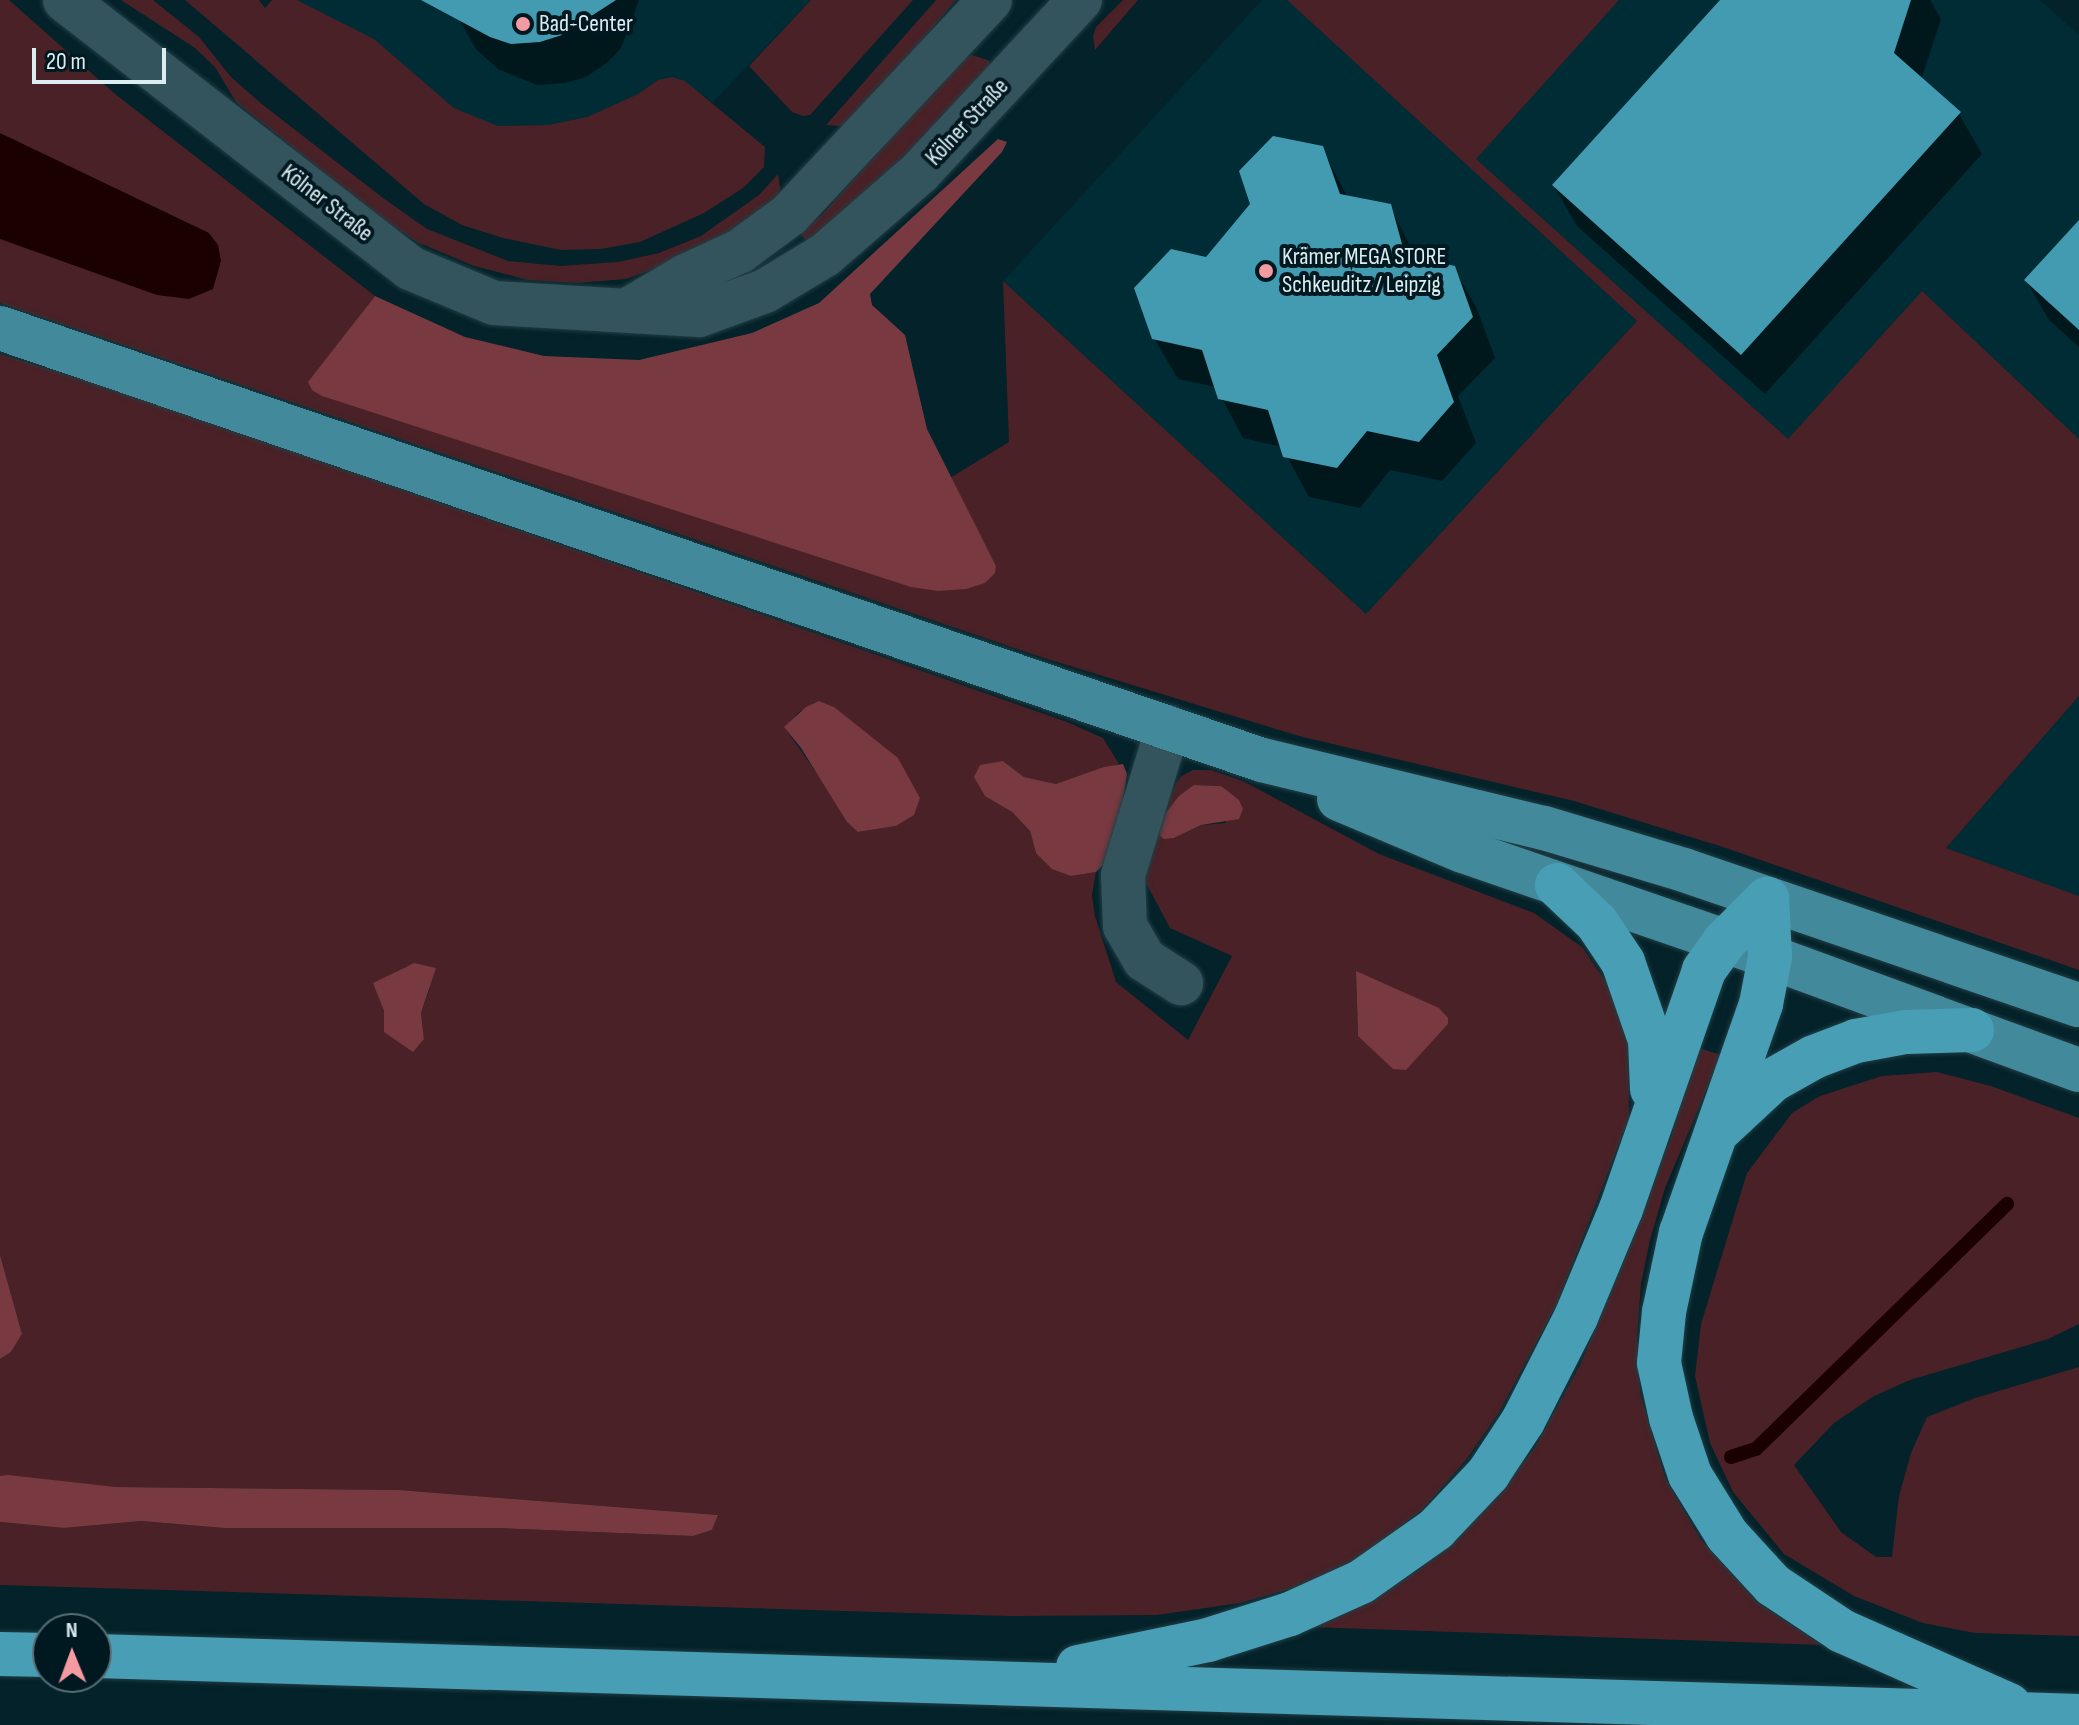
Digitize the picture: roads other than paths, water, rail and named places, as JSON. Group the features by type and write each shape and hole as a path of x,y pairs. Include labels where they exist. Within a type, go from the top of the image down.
{"highway":[{"path":"1557,885 1597,923 1623,962 1638,997 1650,1040 1653,1114"},
{"path":"1005,1682 1208,1640 1290,1614 1361,1582 1436,1529 1488,1474 1523,1421 1576,1317 1621,1209 1704,970 1724,942 1767,899"},
{"path":"1767,899 1770,957 1761,1004 1681,1232 1664,1312 1659,1363 1671,1418 1690,1475 1727,1535 1773,1585 1842,1631 2029,1714"},
{"path":"1717,1132 1773,1080 1814,1057 1856,1041 1906,1032 1972,1030"},
{"path":"0,1654 32,1655"},
{"path":"112,1656 2079,1716"}],"main road":[{"path":"0,328 1262,760 1544,828 1767,899 2079,1005"},
{"path":"1262,760 1330,796 1557,885 1770,957 2079,1070"}],"street":[{"name":"Kölner Straße","path":"65,0 410,268 494,303 699,315 765,291 825,255 920,172 1080,0"},
{"path":"628,310 686,276 740,251 789,215 990,0"},
{"path":"1168,727 1123,875 1125,926 1145,960 1181,983"}],"waterway":[{"path":"1731,1457 1756,1449 2007,1204"}],"place":[{"name":"Bad-Center","path":"523,24"},
{"name":"Krämer MEGA STORE Schkeuditz / Leipzig","path":"1266,271"}]}
